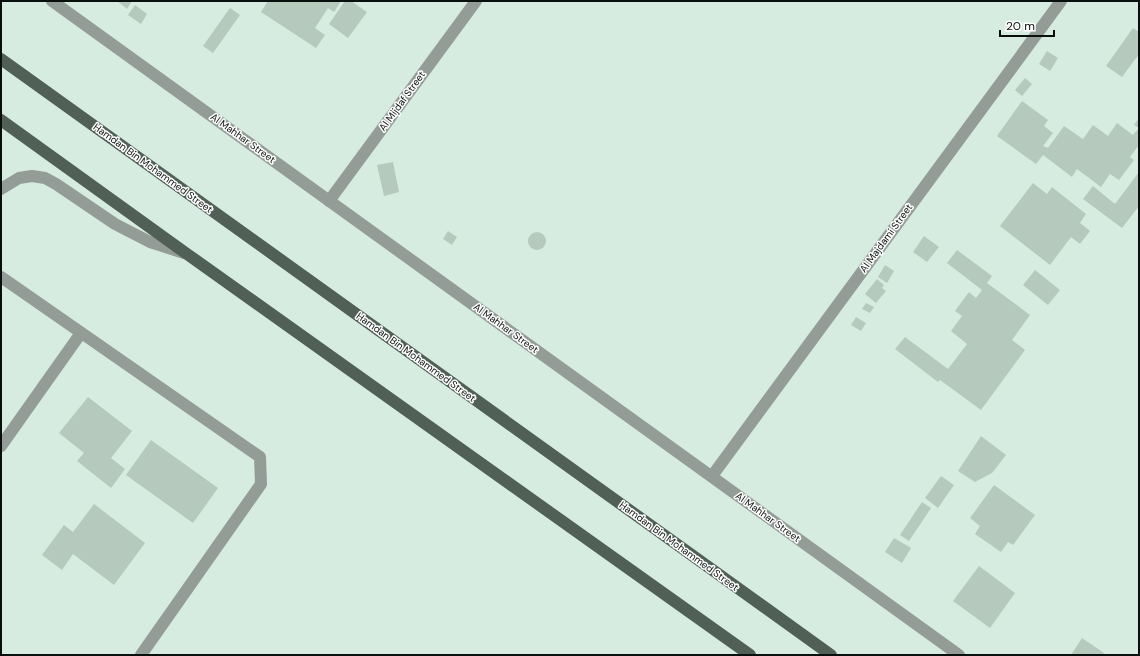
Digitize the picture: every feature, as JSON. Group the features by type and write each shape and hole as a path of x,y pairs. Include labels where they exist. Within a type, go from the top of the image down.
{"main road":[{"name":"Hamdan Bin Mohammed Street","path":"1,59 830,655"},
{"path":"1,120 750,655"}],"street":[{"name":"Al Mahhar Street","path":"52,1 959,655"},
{"name":"Al Mijdaf Street","path":"329,200 476,1"},
{"name":"Al Majdami Street","path":"712,476 1061,1"},
{"path":"1,190 19,178 32,176 45,178 114,224 150,242 187,254"},
{"path":"1,277 260,457 261,484 140,655"},
{"path":"1,446 81,333"}],"building":[{"path":"117,1 132,1 127,9"},
{"path":"268,1 341,1 334,12 328,8 315,28 325,35 316,48 261,12"},
{"path":"345,1 351,1 367,12 348,38 329,24"},
{"path":"135,5 147,14 141,24 128,15"},
{"path":"230,8 240,15 213,53 203,46"},
{"path":"1133,28 1139,32 1139,54 1122,77 1106,66"},
{"path":"1047,51 1058,58 1050,71 1039,64"},
{"path":"1025,78 1032,84 1022,96 1015,90"},
{"path":"1022,101 1048,120 1044,126 1053,133 1043,146 1048,148 1064,126 1083,139 1093,125 1108,136 1117,123 1133,135 1139,128 1139,145 1130,157 1134,160 1119,180 1110,174 1101,187 1077,169 1072,177 1043,155 1036,164 997,136"},
{"path":"1139,118 1139,128 1134,125"},
{"path":"393,162 399,192 384,196 377,165"},
{"path":"1139,172 1139,206 1122,228 1083,199 1093,186 1115,204"},
{"path":"1033,183 1047,194 1052,187 1086,214 1080,223 1090,231 1080,244 1071,237 1050,265 1000,226"},
{"path":"448,231 457,237 452,245 443,239"},
{"path":"537,232 543,235 546,241 543,247 537,250 531,247 528,241 531,235"},
{"path":"924,236 939,247 927,262 913,252"},
{"path":"957,250 992,276 987,283 1030,315 1012,340 1025,350 981,410 940,380 938,382 895,349 905,337 948,369 967,344 951,331 962,316 955,311 969,292 976,298 982,290 947,263"},
{"path":"885,265 894,271 887,283 878,277"},
{"path":"1035,270 1060,290 1048,305 1023,285"},
{"path":"877,279 884,285 882,288 886,291 876,303 865,294"},
{"path":"866,303 874,307 870,313 862,309"},
{"path":"856,317 866,323 861,331 851,325"},
{"path":"88,397 132,431 111,458 125,469 111,488 77,461 84,453 59,433"},
{"path":"981,436 1006,455 992,473 975,482 958,471"},
{"path":"151,440 218,488 193,523 126,475"},
{"path":"941,476 954,485 938,508 925,498"},
{"path":"994,485 1035,515 1013,545 1008,542 1001,552 975,534 980,526 970,518"},
{"path":"922,502 931,508 909,541 900,535"},
{"path":"94,504 145,543 114,585 73,554 62,570 42,555 64,525 73,532"},
{"path":"894,538 911,548 902,563 885,552"},
{"path":"979,566 1015,593 990,628 953,601"},
{"path":"1082,638 1104,653 1103,655 1071,655"}]}
